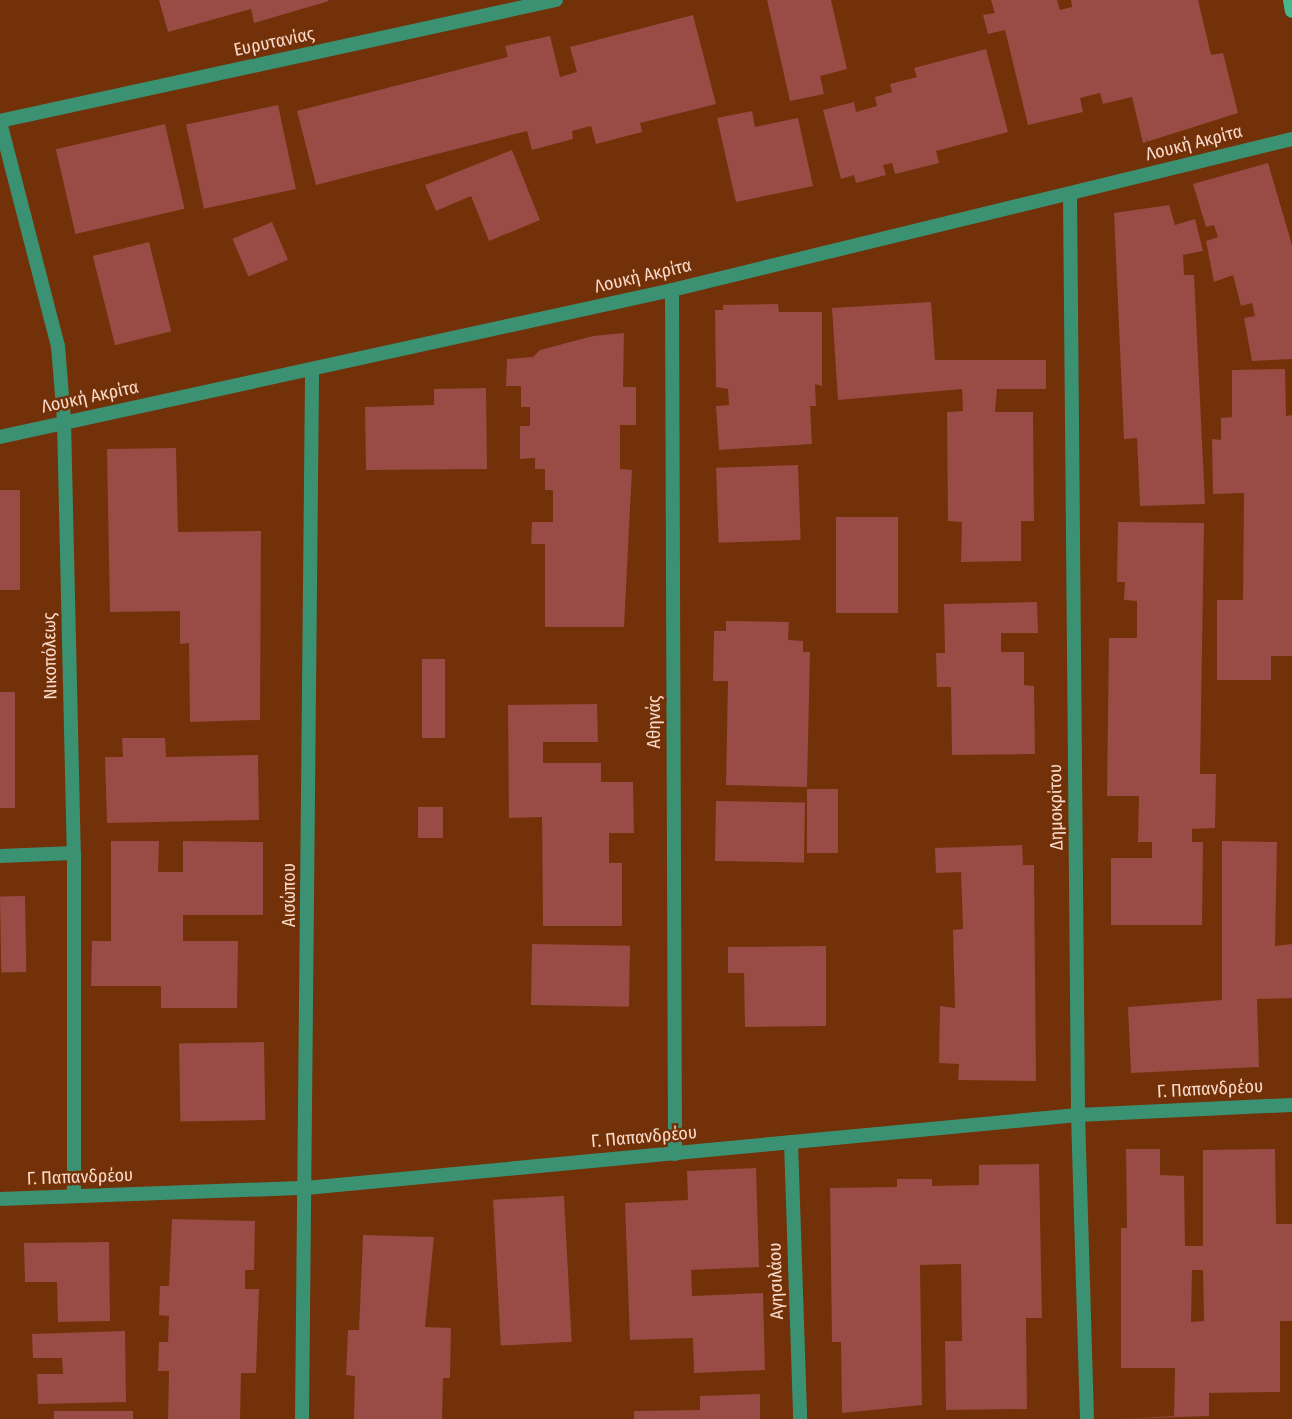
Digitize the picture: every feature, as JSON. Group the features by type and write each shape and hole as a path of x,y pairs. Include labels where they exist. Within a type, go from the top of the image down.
{"main road":[{"path":"1290,0 1292,11"}],"street":[{"name":"Ευρυτανίας","path":"0,121 556,0"},
{"name":"Νικοπόλεως","path":"0,121 58,346 64,421 74,853 74,1196"},
{"name":"Λουκή Ακρίτα","path":"0,437 64,421 312,372 672,290 1292,139"},
{"name":"Δημοκρίτου","path":"1070,194 1078,1115 1087,1419"},
{"name":"Αθηνάς","path":"672,290 675,1153"},
{"name":"Αισώπου","path":"302,1419 312,372"},
{"path":"0,856 74,853"},
{"name":"Γ. Παπανδρέου","path":"0,1199 306,1188 1078,1115 1292,1105"},
{"name":"Αγησιλάου","path":"791,1142 800,1419"}],"building":[{"path":"159,0 329,1 254,23 251,9 168,32"},
{"path":"767,0 831,0 847,69 820,76 824,94 790,101"},
{"path":"991,0 1057,0 1060,10 1072,7 1071,0 1198,0 1211,55 1223,53 1238,113 1143,143 1132,97 1103,104 1100,93 1080,98 1083,112 1028,125 1005,30 988,34 983,15 995,13"},
{"path":"693,15 716,104 640,123 642,132 596,144 591,126 572,131 573,139 532,150 527,131 316,185 297,111 508,57 505,46 550,36 560,77 577,72 570,47"},
{"path":"986,49 1008,132 936,151 939,163 895,174 892,163 883,165 886,175 856,183 854,175 841,179 823,110 854,102 856,112 877,106 875,97 892,92 890,84 917,77 914,68"},
{"path":"278,105 296,189 204,209 186,125"},
{"path":"752,111 755,127 798,118 813,186 736,202 717,118"},
{"path":"165,124 185,209 75,234 56,149"},
{"path":"512,150 540,220 489,241 471,196 436,211 425,185"},
{"path":"1268,163 1292,245 1292,359 1252,361 1244,318 1255,316 1252,303 1241,306 1233,275 1214,282 1206,241 1218,237 1214,225 1206,227 1193,184"},
{"path":"1169,205 1175,225 1195,219 1203,251 1183,255 1184,275 1194,275 1205,504 1140,506 1137,438 1124,439 1114,213"},
{"path":"272,222 288,260 248,277 232,239"},
{"path":"149,242 171,331 115,345 93,256"},
{"path":"931,302 935,360 1046,360 1046,389 997,389 995,412 1033,412 1034,521 1021,521 1021,561 961,562 962,522 948,521 947,412 963,411 962,389 838,400 832,308"},
{"path":"778,304 779,312 822,312 822,386 815,384 816,406 810,406 812,444 719,450 716,406 729,405 728,389 716,387 715,310 723,310 723,305"},
{"path":"624,333 623,387 636,387 636,425 620,425 620,469 632,470 624,627 545,627 545,544 531,544 532,522 553,522 553,490 545,490 545,469 535,469 535,458 520,459 520,426 530,426 530,407 521,407 521,386 506,386 507,359 533,357 540,350 593,336"},
{"path":"1285,369 1286,416 1292,415 1292,656 1271,656 1271,680 1217,680 1217,600 1243,600 1244,493 1213,494 1212,439 1221,440 1221,418 1232,417 1232,370"},
{"path":"486,388 487,469 366,470 365,407 434,405 434,389"},
{"path":"176,448 178,532 261,531 260,720 190,722 189,643 180,644 180,611 110,612 107,449"},
{"path":"798,465 801,540 719,543 716,468"},
{"path":"0,490 20,490 20,590 0,590"},
{"path":"836,517 898,517 898,613 836,613"},
{"path":"1118,522 1204,523 1200,774 1216,774 1215,828 1192,829 1192,842 1203,842 1202,925 1111,925 1111,858 1152,858 1152,842 1138,842 1139,796 1107,796 1109,638 1137,638 1137,601 1124,600 1125,582 1117,582"},
{"path":"1037,602 1038,633 1001,633 1001,652 1024,652 1024,685 1034,686 1035,754 952,755 951,687 937,687 936,653 945,653 944,604"},
{"path":"726,621 789,622 788,640 803,641 803,652 810,652 807,787 726,785 728,681 713,681 714,631 726,631"},
{"path":"422,659 445,659 445,738 422,738"},
{"path":"0,692 15,692 15,808 0,808"},
{"path":"597,704 598,742 543,742 543,763 601,763 601,782 633,782 634,833 609,833 609,863 622,863 622,926 543,926 542,817 509,818 508,705"},
{"path":"122,738 165,738 166,757 258,755 259,820 107,823 105,757 123,757"},
{"path":"807,789 838,789 838,853 807,853"},
{"path":"716,801 805,803 804,863 715,861"},
{"path":"418,807 443,807 443,838 418,838"},
{"path":"111,841 159,841 158,872 183,872 183,841 263,842 263,915 183,915 183,941 238,941 237,1008 161,1008 161,986 91,986 92,941 111,941"},
{"path":"1222,841 1277,842 1275,946 1292,944 1292,998 1257,999 1259,1067 1131,1073 1128,1007 1222,1000"},
{"path":"1022,845 1023,865 1034,865 1036,1081 958,1080 959,1064 939,1063 940,1006 955,1008 953,930 963,929 961,872 936,873 935,848"},
{"path":"0,896 25,896 26,972 1,972"},
{"path":"532,944 630,946 629,1007 531,1005"},
{"path":"826,946 826,1026 745,1027 744,973 728,973 728,947"},
{"path":"264,1042 265,1120 180,1121 179,1043"},
{"path":"1126,1149 1160,1149 1160,1175 1184,1176 1185,1246 1203,1246 1203,1150 1275,1149 1276,1224 1292,1224 1292,1321 1280,1321 1280,1392 1209,1393 1209,1416 1123,1419 1174,1416 1175,1368 1121,1368 1121,1228 1127,1228","holes":["1192,1270 1203,1270 1204,1321 1191,1322"]},
{"path":"1039,1164 1042,1318 1026,1318 1027,1409 946,1410 945,1341 962,1341 961,1264 920,1265 922,1405 842,1413 841,1342 832,1342 830,1188 897,1187 897,1179 932,1179 932,1186 979,1185 979,1165"},
{"path":"756,1168 759,1267 691,1270 692,1296 763,1293 765,1370 694,1373 693,1338 630,1340 625,1203 688,1200 687,1171"},
{"path":"564,1196 572,1342 501,1346 493,1200"},
{"path":"172,1219 255,1221 254,1270 245,1270 245,1289 259,1289 256,1373 241,1373 240,1419 168,1419 169,1371 158,1371 159,1342 168,1342 169,1316 159,1315 160,1286 169,1286"},
{"path":"363,1235 434,1237 425,1327 451,1328 450,1378 443,1378 442,1419 354,1419 355,1376 346,1375 348,1330 359,1330"},
{"path":"109,1242 110,1321 58,1322 57,1282 25,1282 24,1243"},
{"path":"125,1331 126,1402 38,1404 37,1374 63,1374 62,1358 33,1358 32,1334"},
{"path":"760,1394 760,1419 634,1419 634,1411 700,1410 700,1396"},
{"path":"54,1411 133,1411 133,1419 54,1419"}]}
